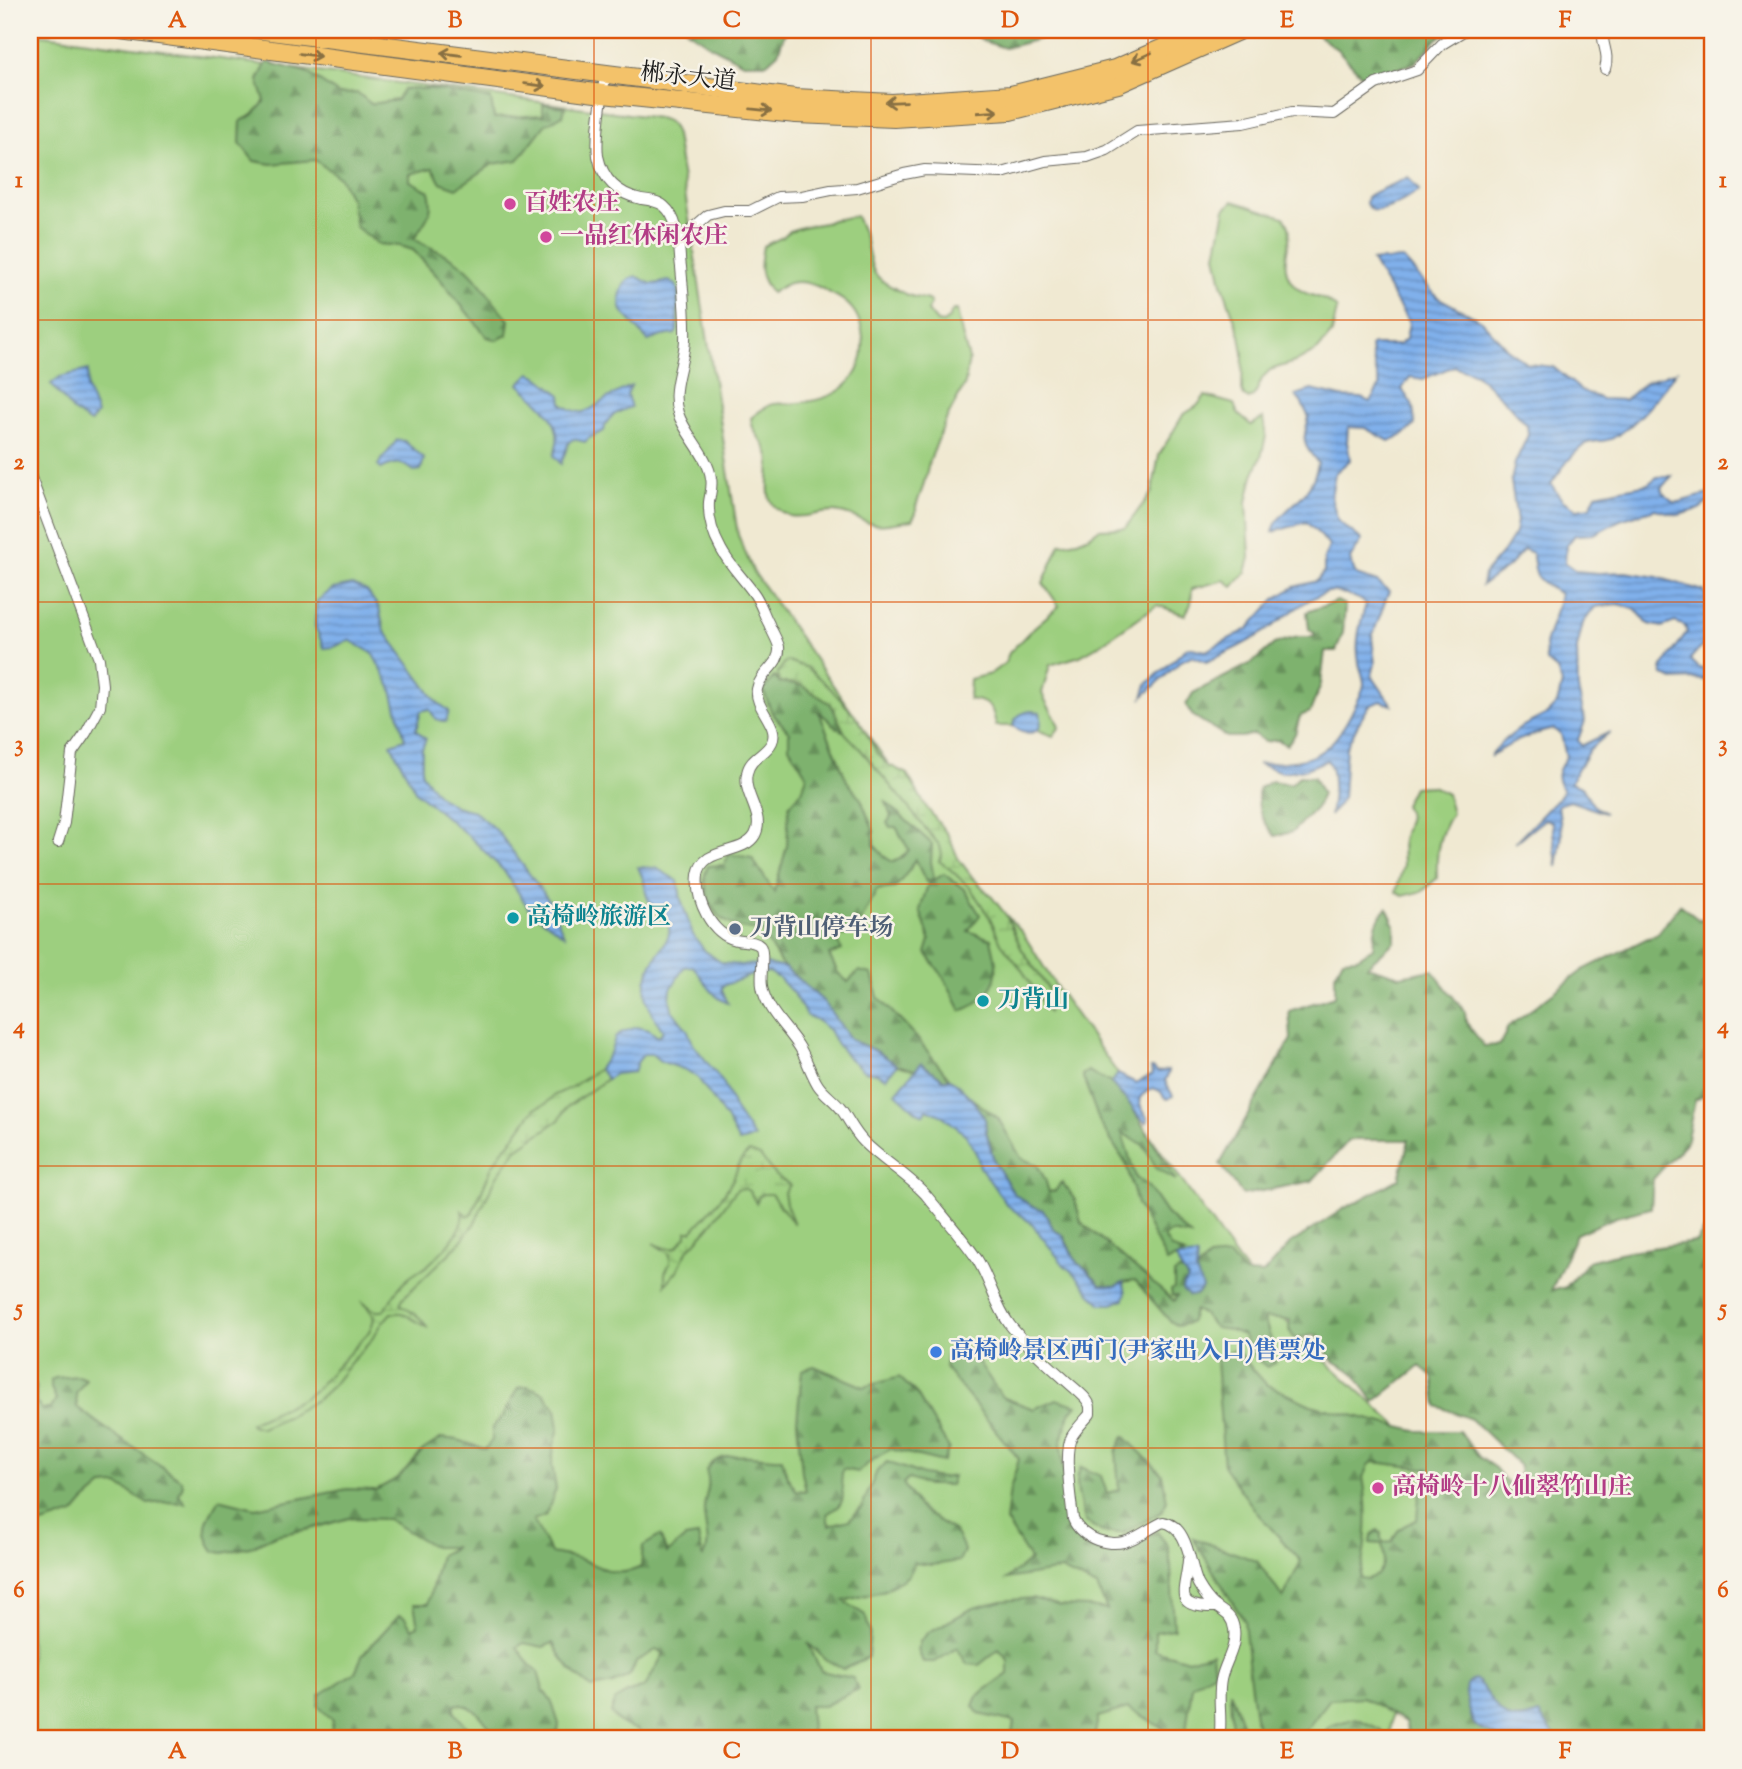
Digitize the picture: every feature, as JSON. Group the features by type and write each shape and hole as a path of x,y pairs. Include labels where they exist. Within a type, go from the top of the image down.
{"highway":[{"name":"郴永大道","path":"121,30 603,94 796,114 894,118 1010,111 1118,84 1240,30"},
{"name":"郴永大道","path":"262,30 795,98 892,103 1011,95 1115,69 1205,30"}],"street":[{"path":"679,240 708,215 724,211 750,211 778,197 857,188 925,170 1002,173 1045,161 1087,158 1107,150 1137,131 1243,123 1292,112 1334,114 1376,84 1417,70 1442,44 1465,30"},
{"path":"1603,30 1602,38 1608,59 1605,69"},
{"path":"605,74 598,153 601,166 608,179 624,194 654,201 667,208 676,225 684,293 685,334 676,394 678,414 710,472 712,479 709,515 720,549 760,603 779,651 775,662 760,681 757,695 774,737 768,747 749,765 747,774 746,787 758,819 757,831 750,841 701,865 698,878 704,909 716,929 725,936 760,946 762,990 775,1014 796,1042 818,1085 839,1106 863,1141 921,1190 978,1261 1011,1327 1088,1402 1090,1414 1071,1437 1069,1446 1073,1518 1076,1525 1092,1538 1111,1544 1127,1541 1163,1522 1175,1527 1181,1535 1199,1584 1216,1607 1224,1611 1234,1627 1231,1652 1221,1679 1219,1739"},
{"path":"30,475 99,659 102,685 100,707 72,753 64,823 58,842"},
{"path":"1188,1554 1182,1590 1185,1598 1194,1606 1216,1607"}],"green space":[{"path":"687,30 786,30 778,53 767,63 743,63"},
{"path":"970,30 1053,30 1043,38 1005,48 983,41"},
{"path":"1311,30 1450,30 1437,39 1415,63 1365,79 1338,50"},
{"name":"高椅岭旅游区","path":"30,33 658,118 672,126 676,135 738,535 753,571 1051,996 1021,948 1006,915 1022,932 1059,991 1118,1074 1112,1082 1250,1277 1307,1344 1442,1466 1399,1567 1390,1739 30,1739"},
{"path":"267,62 306,72 339,94 358,93 371,104 397,100 403,89 431,89 491,99 494,118 543,115 543,104 565,107 563,115 545,125 518,160 493,164 457,188 440,182 433,168 410,174 410,181 429,191 431,199 428,217 414,239 453,259 473,275 509,320 507,335 497,340 487,337 413,250 378,244 356,227 351,200 339,177 315,160 271,164 254,161 240,143 241,121 253,115 265,101 258,80"},
{"path":"1233,201 1284,217 1290,233 1286,267 1291,281 1301,290 1337,309 1332,333 1318,350 1298,361 1270,370 1249,399 1242,391 1243,353 1240,335 1222,283 1216,255 1225,209"},
{"path":"856,216 873,270 881,280 905,294 931,302 928,311 937,322 943,323 953,310 957,310 969,359 965,384 945,422 929,463 916,513 912,520 884,524 869,523 838,512 795,517 778,509 771,502 769,494 769,456 753,428 751,418 773,404 806,402 832,395 852,379 857,370 863,338 852,308 840,298 808,283 790,283 771,293 760,266 763,246 783,237 789,231"},
{"path":"1205,396 1234,404 1238,414 1251,425 1263,418 1266,436 1247,502 1250,558 1246,572 1233,587 1224,580 1192,589 1191,604 1185,615 1157,605 1098,646 1080,656 1050,665 1042,693 1059,728 1053,736 1037,730 1040,726 1015,720 1013,726 996,726 989,706 969,699 970,679 990,674 1005,663 1009,653 1059,606 1043,583 1060,544 1077,541 1099,529 1125,528 1152,492 1159,455 1183,415 1197,406"},
{"path":"1337,601 1345,605 1343,633 1336,651 1325,651 1321,684 1310,712 1300,716 1295,734 1287,745 1277,740 1265,742 1254,734 1227,737 1192,715 1186,705 1193,693 1252,663 1274,644 1297,637 1314,637 1315,634 1309,629 1307,612"},
{"path":"788,661 808,668 831,689 859,720 877,753 887,764 907,774 927,808 948,835 958,858 1006,915 1021,948 1052,995 1048,1012 1022,970 1001,943 990,918 971,889 939,861 942,855 940,846 845,733 831,704 801,685 779,682 777,674"},
{"path":"774,677 779,682 801,685 831,704 845,733 819,712 847,781 861,799 874,832 874,845 885,857 893,862 909,850 896,827 890,827 887,823 891,817 886,802 932,844 934,878 926,882 915,859 895,888 877,890 856,931 835,938 842,950 829,955 838,973 848,982 859,971 872,974 878,997 916,1037 950,1079 944,1079 922,1064 915,1070 897,1065 878,1052 851,1040 823,1001 781,964 761,931 726,922 710,903 705,882 706,870 708,866 724,865 729,854 752,858 774,892 787,846 789,806 802,791 807,776 789,747 789,732 772,713 763,690"},
{"path":"1299,776 1314,777 1322,794 1316,808 1292,832 1275,836 1261,814 1259,788 1272,781 1291,784"},
{"path":"1432,786 1447,794 1452,813 1439,844 1437,878 1423,891 1403,896 1396,892 1403,866 1402,840 1409,816 1404,805 1413,787"},
{"path":"944,874 965,890 980,915 968,931 991,939 996,961 995,980 988,991 961,1011 945,979 926,953 930,940 920,910 928,884"},
{"path":"1680,905 1698,919 1712,918 1712,1092 1695,1100 1686,1143 1653,1179 1651,1208 1616,1217 1576,1234 1551,1291 1566,1287 1588,1261 1628,1251 1696,1242 1708,1224 1704,1183 1712,1169 1712,1739 1410,1739 1405,1722 1362,1697 1330,1699 1299,1739 1258,1739 1244,1621 1193,1538 1257,1561 1283,1598 1301,1561 1258,1514 1224,1467 1216,1360 1235,1349 1266,1384 1311,1405 1416,1431 1459,1431 1479,1457 1495,1468 1507,1483 1517,1488 1520,1466 1471,1419 1437,1406 1433,1377 1420,1366 1374,1402 1353,1372 1332,1360 1315,1335 1294,1339 1289,1329 1290,1320 1264,1318 1275,1363 1267,1367 1258,1360 1243,1335 1215,1328 1203,1314 1195,1310 1190,1323 1178,1326 1169,1320 1135,1280 1116,1286 1100,1285 1087,1269 1077,1263 1063,1235 1054,1230 1043,1210 1014,1194 994,1161 985,1119 971,1098 998,1118 1021,1158 1037,1165 1049,1192 1055,1191 1062,1182 1075,1200 1081,1222 1174,1301 1177,1296 1172,1296 1171,1290 1174,1288 1174,1274 1179,1271 1185,1272 1188,1279 1183,1285 1197,1295 1202,1288 1195,1271 1209,1258 1229,1256 1244,1273 1263,1274 1290,1244 1343,1209 1399,1179 1409,1140 1349,1140 1312,1181 1243,1195 1220,1164 1291,1039 1289,1011 1335,996 1335,974 1343,959 1357,958 1373,948 1378,922 1387,908 1395,925 1395,941 1367,966 1400,976 1432,970 1465,1012 1466,1022 1484,1046 1500,1045 1508,1027 1583,970 1658,933","holes":["1373,1462 1430,1469 1430,1478 1419,1497 1417,1520 1396,1533 1392,1542 1384,1543 1378,1530 1373,1534 1370,1543 1382,1544 1383,1564 1377,1575 1367,1579 1359,1578 1366,1528 1363,1477 1369,1465"]},
{"path":"599,1069 607,1079 567,1107 559,1120 517,1149 497,1176 474,1224 457,1246 403,1298 400,1304 427,1327 402,1313 391,1313 370,1342 318,1399 261,1428 251,1425 250,1423 302,1399 315,1390 368,1333 374,1319 361,1301 376,1311 383,1311 405,1281 428,1265 452,1240 461,1225 462,1211 468,1216 472,1213 501,1152 535,1108 546,1104 553,1096"},
{"path":"1088,1071 1111,1083 1130,1104 1176,1180 1157,1169 1143,1145 1122,1133 1136,1178 1147,1185 1166,1213 1190,1236 1171,1232 1164,1237 1171,1248 1185,1254 1167,1262 1137,1204 1126,1164 1100,1123 1082,1075"},
{"path":"749,1152 760,1156 775,1175 790,1185 784,1192 794,1224 771,1194 759,1196 756,1203 750,1192 744,1188 737,1189 687,1251 677,1271 665,1285 670,1254 653,1243 669,1249 679,1245 686,1236 686,1231 692,1231 719,1201"},
{"path":"955,1344 971,1351 1002,1397 1034,1409 1056,1399 1077,1405 1070,1413 1061,1444 1069,1523 1089,1547 1113,1554 1157,1532 1168,1546 1174,1629 1155,1632 1155,1650 1188,1660 1212,1653 1214,1672 1192,1685 1186,1731 1176,1736 1128,1708 1098,1717 1094,1739 1011,1739 1014,1722 979,1714 973,1706 977,1696 1008,1674 1008,1660 999,1649 979,1665 967,1664 957,1648 935,1662 923,1662 918,1650 920,1641 929,1632 973,1608 1032,1598 1060,1606 1107,1610 1097,1587 1061,1570 1007,1579 1030,1559 1006,1521 1010,1489 1019,1459 945,1368 947,1352"},
{"path":"814,1366 864,1387 899,1377 916,1393 949,1448 943,1462 890,1449 858,1472 843,1469 843,1499 827,1514 829,1525 849,1520 862,1507 877,1471 887,1462 923,1475 941,1478 953,1476 950,1485 926,1485 909,1479 903,1483 922,1510 958,1536 964,1551 959,1561 932,1565 915,1563 908,1576 885,1590 844,1601 865,1615 870,1632 868,1657 843,1669 825,1659 808,1643 821,1671 853,1678 858,1689 824,1706 809,1706 812,1739 716,1739 708,1735 699,1739 641,1739 637,1729 622,1724 611,1713 615,1700 645,1687 664,1653 656,1650 637,1661 630,1675 613,1684 592,1688 570,1668 553,1643 543,1647 524,1643 517,1647 538,1672 559,1724 558,1732 545,1736 530,1734 526,1739 498,1739 475,1711 455,1704 454,1711 467,1728 467,1739 332,1739 333,1720 318,1706 320,1695 355,1672 363,1654 399,1615 405,1617 412,1629 418,1626 414,1604 428,1604 440,1555 455,1547 434,1547 387,1519 349,1518 276,1535 250,1547 223,1553 214,1551 209,1544 206,1524 219,1499 255,1508 347,1489 376,1490 398,1478 423,1450 442,1438 485,1449 492,1440 492,1428 503,1416 518,1388 528,1386 544,1393 556,1409 559,1428 552,1465 556,1489 546,1515 533,1520 551,1553 580,1559 610,1571 625,1572 641,1567 643,1546 660,1536 667,1553 685,1538 698,1536 703,1557 707,1547 704,1514 708,1486 706,1470 713,1463 721,1458 741,1455 782,1458 787,1476 796,1490 806,1491 797,1421 802,1370"},
{"path":"78,1376 86,1379 76,1394 77,1407 181,1480 183,1485 179,1494 185,1503 148,1504 118,1485 103,1486 74,1514 39,1525 30,1544 30,1387 32,1384 36,1386 36,1402 42,1409 51,1409 56,1399 51,1380"},
{"path":"1124,1436 1162,1474 1167,1501 1161,1512 1124,1533 1104,1533 1085,1521 1078,1494 1078,1473 1081,1467 1101,1476 1107,1493 1119,1490 1116,1451"},
{"path":"1230,1691 1245,1731 1245,1739 1232,1739"},
{"path":"1355,1718 1380,1729 1387,1739 1320,1739 1329,1726"}],"water":[{"path":"1408,177 1419,191 1385,209 1372,210 1366,204 1367,197"},
{"path":"1403,259 1437,297 1482,321 1507,349 1528,364 1553,367 1582,391 1602,399 1625,400 1646,382 1676,371 1640,417 1623,432 1610,439 1586,444 1569,460 1551,484 1562,500 1577,509 1590,507 1596,494 1648,484 1657,477 1672,476 1661,488 1675,503 1712,493 1712,500 1699,509 1679,515 1655,509 1620,520 1594,534 1575,535 1566,546 1565,563 1576,571 1625,572 1657,577 1704,591 1712,610 1712,639 1690,659 1699,668 1712,671 1712,681 1673,680 1663,675 1661,669 1687,632 1685,626 1675,622 1662,627 1649,624 1635,609 1618,604 1595,607 1583,623 1577,648 1578,689 1585,721 1578,740 1581,746 1610,732 1589,750 1570,783 1582,787 1593,805 1605,813 1570,801 1558,805 1562,835 1557,867 1552,822 1545,819 1515,843 1561,795 1563,790 1558,774 1566,757 1561,734 1554,729 1536,734 1513,743 1490,757 1501,743 1523,726 1547,714 1557,704 1562,684 1557,670 1546,661 1545,644 1560,594 1539,579 1532,553 1524,549 1508,567 1482,585 1484,574 1515,533 1517,521 1511,481 1515,463 1528,435 1527,425 1476,374 1454,366 1423,379 1410,377 1402,389 1413,406 1415,425 1404,435 1389,441 1365,428 1348,427 1350,460 1335,473 1331,497 1338,521 1362,540 1350,559 1356,575 1377,582 1389,591 1372,637 1375,664 1372,676 1392,705 1380,701 1369,706 1357,726 1346,748 1343,798 1330,816 1333,779 1327,760 1306,769 1282,772 1258,764 1290,762 1314,755 1324,750 1342,730 1364,684 1358,648 1360,625 1366,604 1363,601 1334,592 1317,596 1231,651 1206,662 1191,656 1181,661 1143,697 1147,684 1188,647 1206,651 1248,629 1275,599 1294,587 1317,581 1324,572 1324,559 1329,546 1306,522 1273,532 1281,516 1309,487 1318,463 1305,442 1309,417 1295,395 1312,390 1370,402 1380,386 1371,345 1399,345 1406,339 1409,323 1372,261"},
{"path":"636,276 652,284 669,281 676,285 678,291 675,334 648,341 622,311 620,300 624,285"},
{"path":"88,370 87,389 97,414 90,423 73,411 51,384 60,377"},
{"path":"530,373 561,395 562,404 569,409 585,412 631,386 627,395 631,407 613,415 604,431 585,442 573,439 569,442 561,464 554,456 557,436 552,418 519,384"},
{"path":"397,440 404,441 424,458 421,470 414,471 398,464 381,469 378,465"},
{"path":"352,585 367,591 379,608 384,630 437,702 449,711 446,722 436,719 429,709 421,711 416,730 426,739 422,749 422,774 439,796 455,806 474,811 499,833 550,902 564,935 530,910 504,871 472,839 416,792 391,744 405,739 391,687 372,653 349,640 324,648 315,626 317,601 333,589"},
{"path":"1032,711 1040,712 1038,729 1030,733 1013,726 1020,715"},
{"path":"638,867 656,868 678,881 681,900 693,935 705,951 722,963 766,964 785,968 823,1001 851,1040 878,1052 897,1065 886,1078 864,1071 847,1056 829,1030 807,1016 792,992 769,972 722,986 728,1003 713,993 693,966 684,967 671,989 672,1010 688,1031 693,1044 724,1084 735,1110 754,1138 739,1142 698,1078 686,1070 660,1061 652,1054 644,1054 634,1072 615,1074 607,1079 599,1069 620,1033 637,1027 649,1030 658,1037 663,1031 648,1004 646,986 650,968 667,939 669,928 666,920 648,900"},
{"path":"921,1063 943,1079 956,1083 971,1098 985,1119 994,1161 1014,1194 1043,1210 1054,1230 1062,1235 1077,1263 1100,1285 1116,1286 1123,1282 1126,1292 1124,1299 1113,1304 1102,1304 1064,1265 1031,1223 1007,1205 980,1167 966,1135 943,1116 927,1109 924,1115 917,1112 896,1093"},
{"path":"1151,1068 1158,1072 1168,1070 1165,1081 1173,1096 1165,1098 1160,1091 1153,1088 1139,1099 1148,1120 1146,1123 1111,1083 1118,1074 1136,1083 1152,1075"},
{"path":"1197,1256 1196,1271 1202,1288 1197,1295 1189,1296 1182,1290 1188,1279 1176,1258"},
{"path":"1475,1679 1506,1716 1514,1719 1539,1714 1557,1739 1499,1739 1478,1728 1472,1718 1466,1689 1468,1683"}],"place":[{"name":"百姓农庄","path":"510,204"},
{"name":"一品红休闲农庄","path":"546,237"},
{"name":"高椅岭旅游区","path":"513,918"},
{"name":"刀背山停车场","path":"735,929"},
{"name":"刀背山","path":"983,1001"},
{"name":"高椅岭景区西门(尹家出入口)售票处","path":"936,1352"},
{"name":"高椅岭十八仙翠竹山庄","path":"1378,1488"}]}
